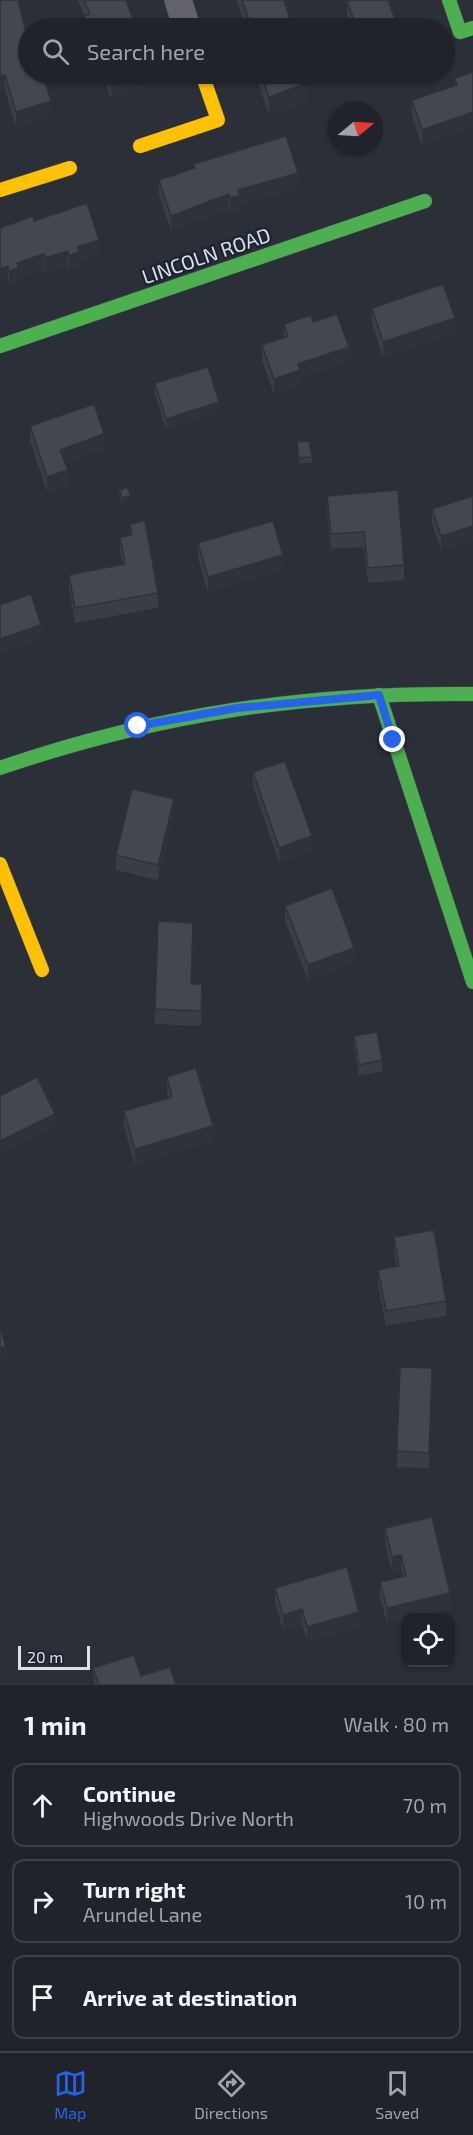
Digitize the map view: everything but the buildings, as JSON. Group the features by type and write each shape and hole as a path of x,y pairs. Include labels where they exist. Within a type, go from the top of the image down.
{"street":[{"path":"178,0 184,18"},
{"path":"449,0 460,32 473,28"},
{"path":"140,146 218,120 205,84"},
{"path":"0,190 70,168"},
{"name":"LINCOLN ROAD","path":"0,346 425,201"},
{"path":"0,768 84,740 160,721 291,702 379,695 473,694"},
{"path":"379,695 473,982"},
{"path":"0,864 42,970"}],"traffic: fast":[{"path":"449,0 460,32 473,28"},
{"path":"0,346 425,201"},
{"path":"0,768 117,733 233,710 351,697 473,694"},
{"path":"379,695 473,982"}],"traffic: slow":[{"path":"140,146 218,120 205,84"},
{"path":"0,190 70,168"},
{"path":"0,864 42,970"}],"route":[{"path":"138,726 237,708 379,695 393,740"}]}
